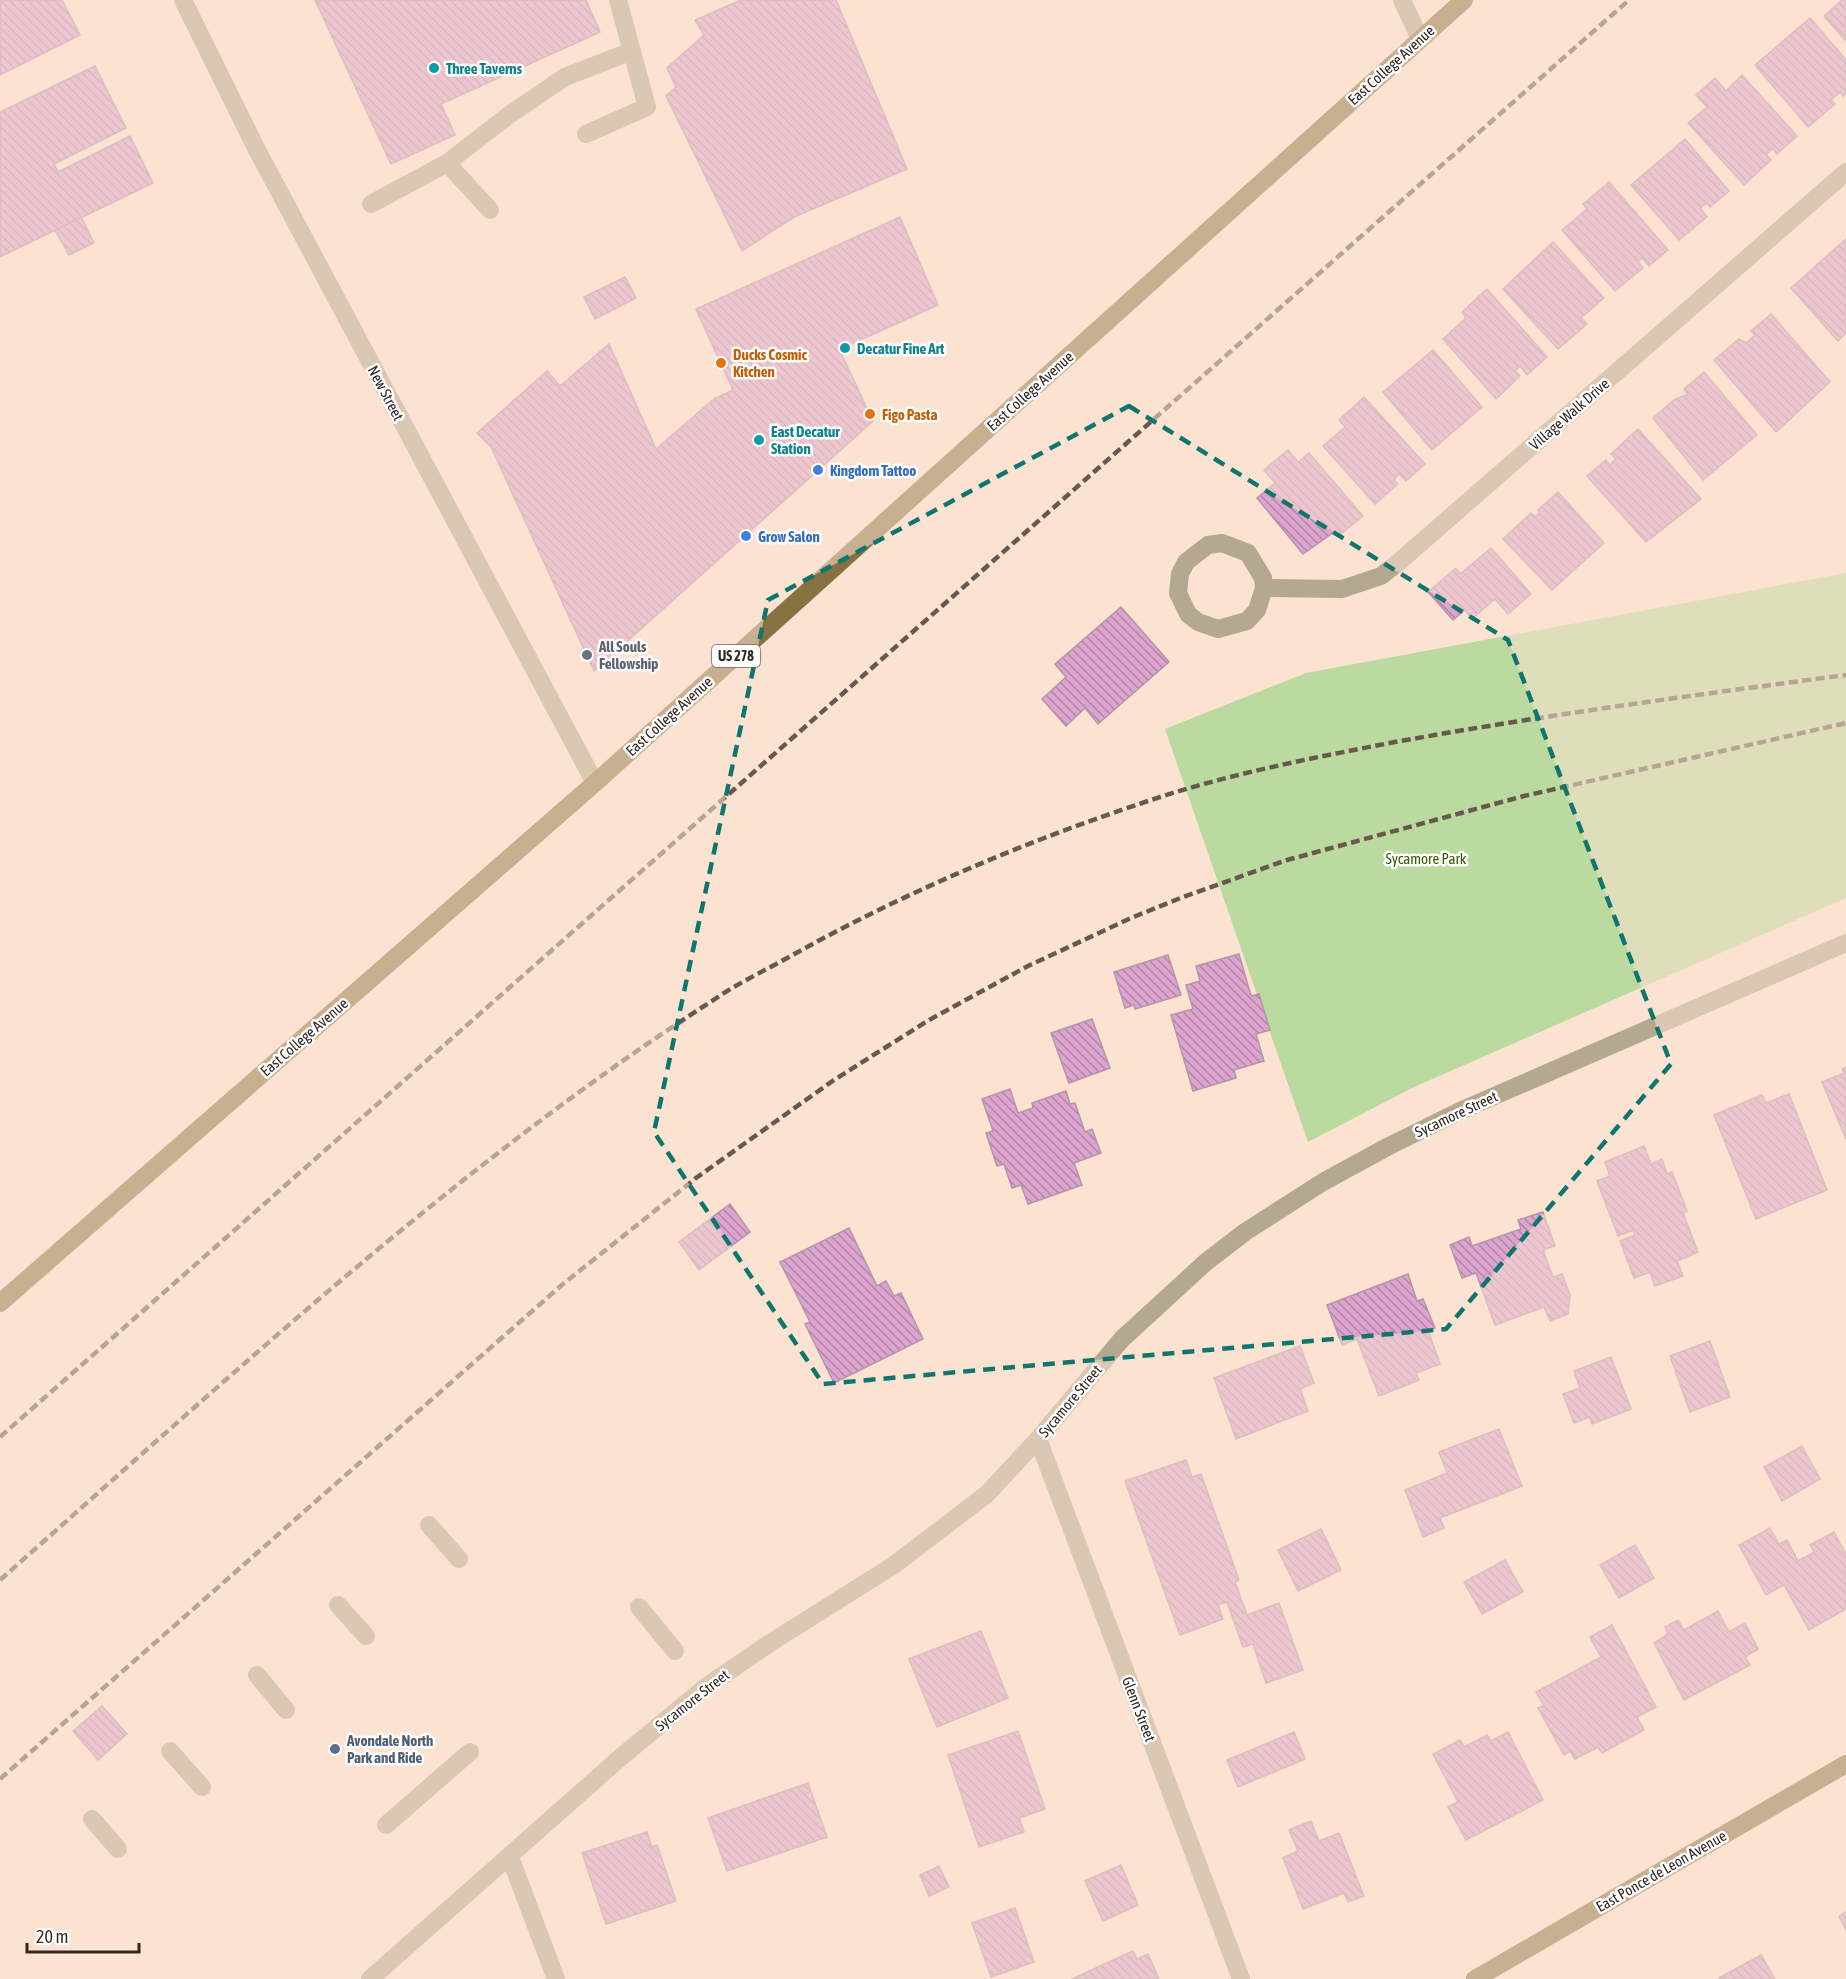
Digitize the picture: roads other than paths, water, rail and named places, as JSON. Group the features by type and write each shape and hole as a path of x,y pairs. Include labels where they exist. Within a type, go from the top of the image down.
{"main road":[{"name":"East College Avenue","path":"0,1303 595,783 1464,0"},
{"name":"East Ponce de Leon Avenue","path":"1475,1979 1846,1764"}],"street":[{"name":"New Street","path":"183,0 256,148 595,783"},
{"path":"586,134 646,107 618,0"},
{"path":"1402,0 1420,39"},
{"path":"371,204 447,163 509,115 565,77 632,51"},
{"path":"447,163 490,210"},
{"name":"Village Walk Drive","path":"1264,588 1342,589 1381,576 1846,172"},
{"path":"1222,543 1248,553 1263,578 1264,588 1257,610 1247,621 1218,630 1198,622 1188,614 1178,593 1180,574 1186,562 1208,545 1222,543"},
{"name":"Sycamore Street","path":"370,1979 621,1757 707,1686 770,1643 894,1565 987,1494 1038,1439 1122,1339 1168,1295 1245,1232 1286,1204 1389,1146 1460,1111 1846,943"},
{"name":"Glenn Street","path":"1038,1439 1241,1979"},
{"path":"429,1525 459,1559"},
{"path":"338,1605 366,1636"},
{"path":"639,1607 675,1651"},
{"path":"257,1675 286,1710"},
{"path":"170,1751 202,1787"},
{"path":"386,1825 470,1752"},
{"path":"92,1819 118,1849"},
{"path":"510,1857 556,1979"}],"railway":[{"path":"0,1437 1629,0"},
{"path":"0,1580 259,1351 436,1202 526,1131 619,1063 724,993 876,911 965,870 1102,817 1178,791 1270,767 1451,732 1846,675"},
{"path":"0,1779 563,1284 696,1178 834,1080 929,1020 1028,966 1131,918 1287,860 1524,796 1846,723"}],"place":[{"name":"Three Taverns","path":"434,68"},
{"name":"Decatur Fine Art","path":"845,348"},
{"name":"Ducks Cosmic Kitchen","path":"721,363"},
{"name":"Figo Pasta","path":"870,414"},
{"name":"East Decatur Station","path":"759,440"},
{"name":"Kingdom Tattoo","path":"818,470"},
{"name":"Grow Salon","path":"746,536"},
{"name":"All Souls Fellowship","path":"587,655"},
{"name":"Avondale North Park and Ride","path":"335,1749"}],"park label":[{"name":"Sycamore Park","path":"1426,858"}]}
